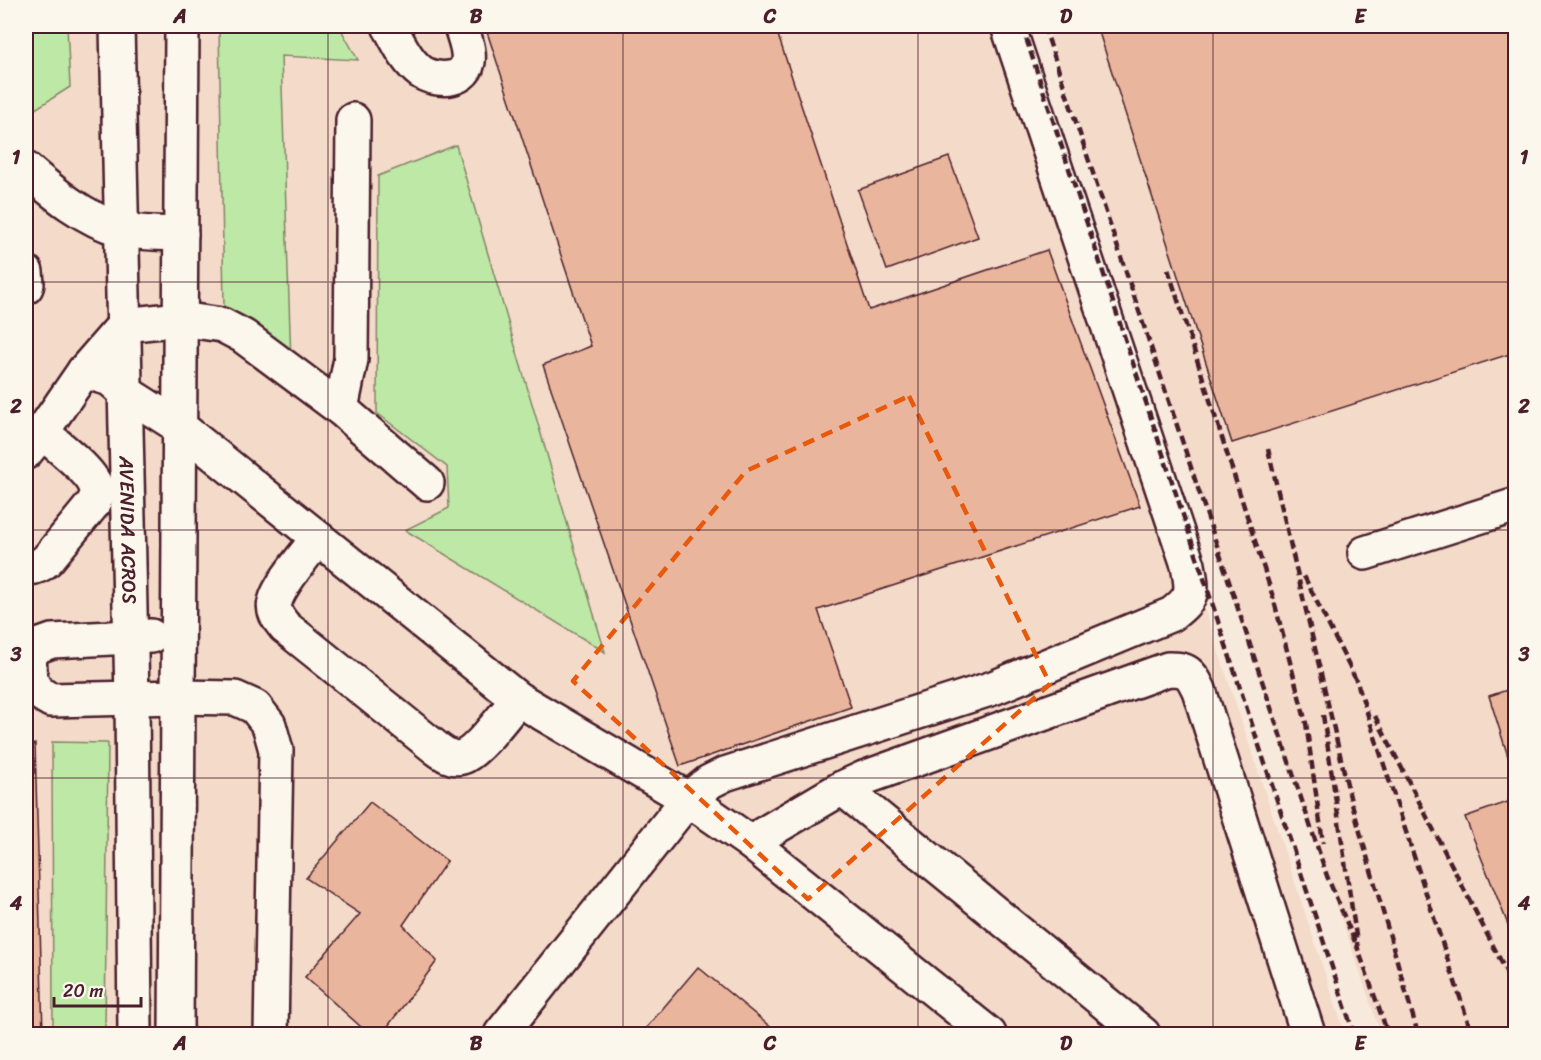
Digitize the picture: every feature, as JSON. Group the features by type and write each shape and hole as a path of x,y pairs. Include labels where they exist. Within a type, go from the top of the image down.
{"street":[{"name":"AVENIDA ACROS","path":"117,26 132,698 135,1035"},
{"path":"176,1035 182,26"},
{"path":"389,26 408,58 420,71 434,78 449,78 462,72 468,64 468,52 461,26"},
{"path":"501,1035 688,799 709,782 725,774 993,688 1172,614 1188,602 1192,586 1188,565 1008,26"},
{"path":"341,409 351,359 353,120"},
{"path":"26,170 64,201 92,218 122,229 181,234"},
{"path":"26,272 26,287"},
{"path":"26,566 30,568 39,566 47,560 93,504 98,493 87,473 34,442 84,371 124,325 180,319 222,325 243,336 341,409 427,483"},
{"path":"84,371 110,379 125,392 180,427 518,699 688,799 750,842 989,1035"},
{"path":"1365,554 1515,505"},
{"path":"317,539 280,590 274,603 275,615 285,627 427,741 448,757 460,758 472,752 518,699"},
{"path":"179,636 130,636 52,641 38,646 29,656 31,683 38,694 51,700 235,698 255,707 269,725 276,750 271,1035"},
{"path":"750,842 842,788 864,778 1168,669 1182,669 1192,675 1199,690 1308,1035"},
{"path":"842,788 1143,1035"}],"highlighted area":[{"path":"909,396 1050,684 808,899 573,681 746,471"}],"shaded area":[{"path":"26,26 1020,26 1219,653 1345,1034 26,1034"},
{"path":"1047,26 1515,26 1515,1034 1381,1034 1225,577"}],"green space":[{"path":"26,26 67,26 70,87 26,115"},
{"path":"219,26 339,26 358,60 281,56 291,362 224,306"},
{"path":"456,145 605,652 405,530 449,508 447,467 377,413 378,176"},
{"path":"52,742 108,743 105,1034 53,1034"}],"building":[{"path":"485,26 775,26 869,310 1047,250 1140,506 818,610 851,707 680,766 543,365 591,346"},
{"path":"1097,26 1516,26 1516,352 1232,443"},
{"path":"949,157 978,237 887,270 858,190"},
{"path":"1516,687 1516,764 1511,766 1489,696"},
{"path":"35,744 43,1034 26,1034 26,746"},
{"path":"1516,799 1516,925 1509,927 1465,817"},
{"path":"370,802 447,861 403,925 437,961 382,1034 369,1034 305,977 360,914 306,878"},
{"path":"698,967 779,1034 641,1034"}],"railway":[{"path":"1022,26 1354,1034"},
{"path":"1044,26 1327,876 1358,949"},
{"path":"1168,269 1273,597 1306,723 1323,843"},
{"path":"1268,449 1350,797 1418,1034"},
{"path":"1304,576 1357,682 1472,1034"},
{"path":"1323,715 1358,949 1388,1034"},
{"path":"1375,716 1505,969 1516,1000"}]}
